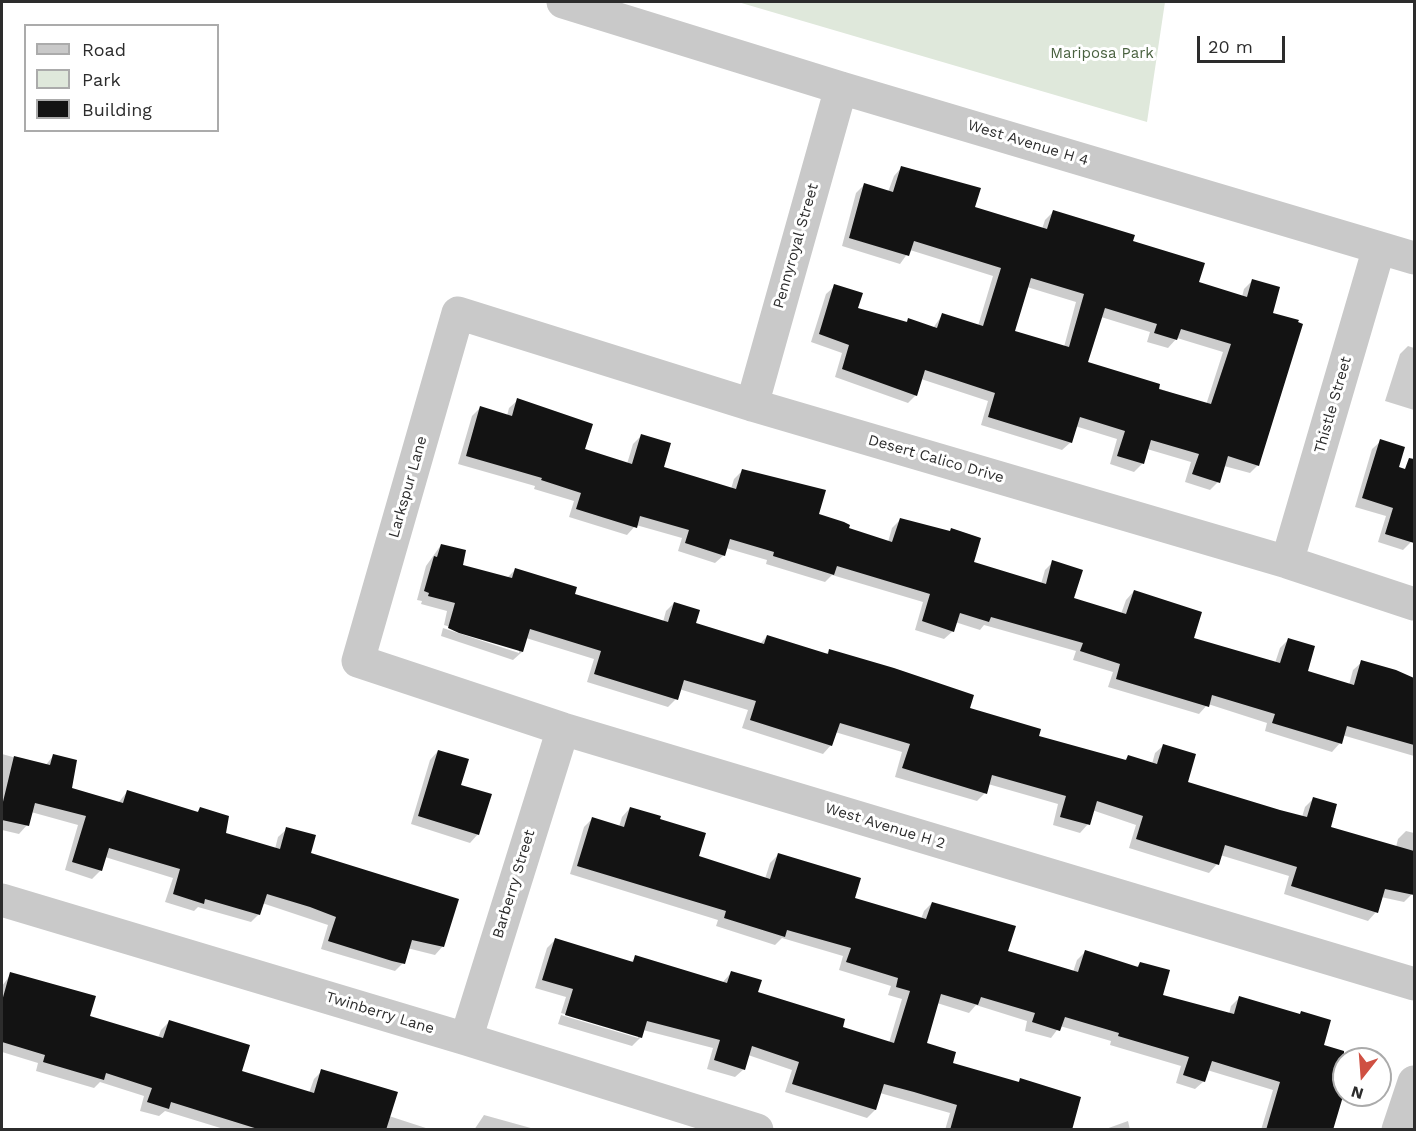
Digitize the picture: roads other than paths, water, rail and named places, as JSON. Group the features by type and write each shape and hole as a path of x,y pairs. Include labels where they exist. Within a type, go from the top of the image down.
{"street":[{"name":"West Avenue H 4","path":"563,2 646,14 841,88 1414,258"},
{"name":"Pennyroyal Street","path":"752,405 841,88"},
{"name":"Thistle Street","path":"1287,562 1379,248"},
{"name":"Desert Calico Drive","path":"458,313 752,405 1287,562 1414,604"},
{"name":"Larkspur Lane","path":"358,661 458,313"},
{"name":"West Avenue H 2","path":"358,661 563,729 1414,984"},
{"name":"Barberry Street","path":"466,1039 563,729"},
{"name":"Twinberry Lane","path":"2,900 466,1039 757,1130"},
{"path":"1398,1130 1414,1082"}],"park label":[{"name":"Mariposa Park","path":"1102,54"}]}
